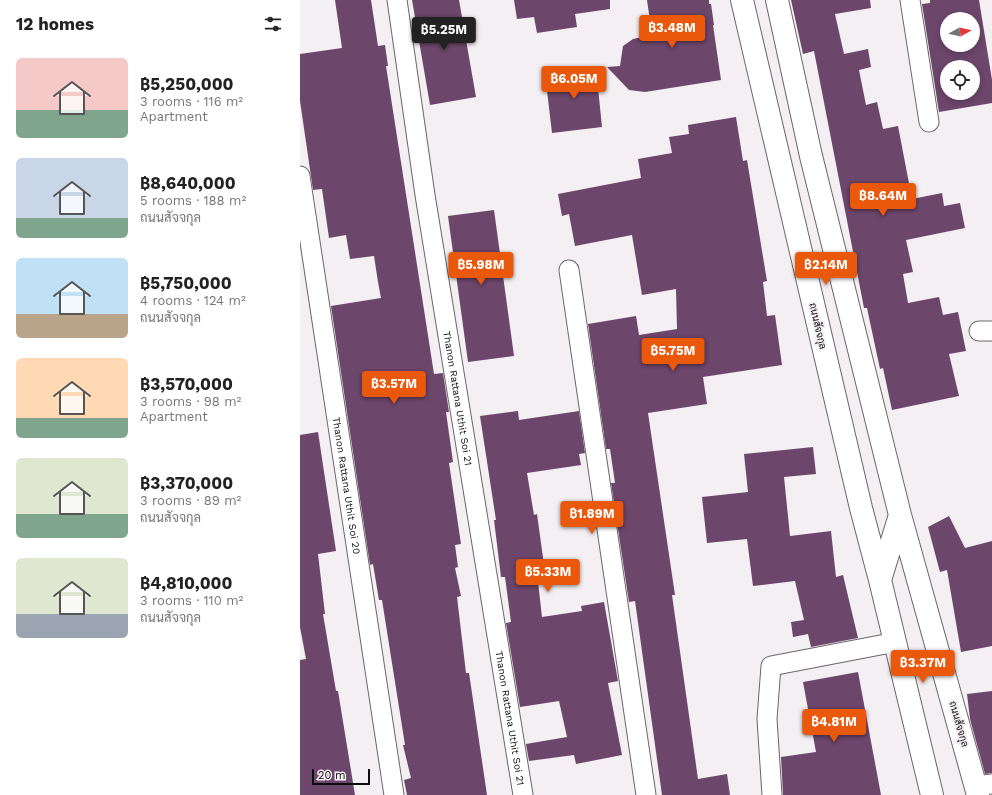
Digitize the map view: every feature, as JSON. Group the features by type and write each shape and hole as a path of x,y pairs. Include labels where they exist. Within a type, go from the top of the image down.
{"street":[{"name":"Thanon Rattana Uthit Soi 21","path":"397,0 425,195 523,795"},
{"name":"ถนนสัจจกุล","path":"742,0 859,501 896,642 932,795"},
{"name":"ถนนสัจจกุล","path":"777,0 811,156 900,515 982,788"},
{"path":"910,0 929,122"},
{"name":"Thanon Rattana Uthit Soi 20","path":"300,176 394,795"},
{"path":"569,270 646,795"},
{"path":"880,580 900,515"},
{"path":"772,795 767,719 771,666 896,642"}],"building":[{"path":"335,0 371,0 378,46 385,45 388,66 386,66 434,374 443,373 449,412 446,412 453,462 449,463 461,544 455,545 458,567 455,568 461,596 457,597 466,673 469,673 487,795 407,795 404,780 411,778 403,745 405,745 382,600 379,600 373,564 370,565 331,306 381,298 374,256 350,259 346,235 329,238 322,189 313,190 300,101 300,54 342,48"},
{"path":"412,0 459,0 476,97 430,105"},
{"path":"514,0 610,0 610,9 575,14 577,27 537,33 534,17 517,19"},
{"path":"647,0 709,0 709,4 711,4 721,80 645,92 629,90 607,67 620,66 623,46 633,39 652,35"},
{"path":"791,0 870,0 871,8 835,14 844,54 868,49 871,67 859,70 866,105 877,102 883,129 898,126 912,199 942,193 944,206 960,203 965,228 906,240 913,272 903,274 908,303 939,297 943,315 958,312 966,351 949,354 959,396 892,410 883,368 880,369 867,308 864,308 814,51 803,54"},
{"path":"930,0 979,0 992,80 992,103 939,112 922,4 930,3"},
{"path":"596,68 602,127 552,133 545,74"},
{"path":"736,117 743,161 747,160 767,281 763,282 767,316 775,315 782,365 703,377 707,404 648,413 675,595 672,595 698,779 727,774 730,795 662,795 635,601 629,602 611,483 615,483 610,449 606,449 588,324 636,316 639,335 677,329 676,289 642,295 632,235 575,246 569,214 562,216 558,194 641,178 638,159 672,153 669,137 689,134 688,125"},
{"path":"494,210 514,356 468,362 448,216"},
{"path":"518,411 519,420 579,411 585,453 579,454 581,465 527,473 534,515 537,514 545,572 537,573 542,617 582,611 581,606 604,602 618,681 608,683 622,755 576,764 574,755 529,761 526,744 567,737 559,701 520,707 506,623 511,622 505,577 501,577 494,520 496,520 480,416"},
{"path":"318,432 336,551 318,554 325,614 323,614 336,691 338,691 355,795 300,795 300,660 306,659 300,627 300,435"},
{"path":"813,447 816,474 784,477 790,536 831,531 836,577 843,575 858,638 811,647 808,634 793,637 791,622 804,620 795,581 753,586 747,539 707,543 702,497 748,492 744,454"},
{"path":"949,516 965,548 992,541 992,646 961,652 947,570 940,572 928,527"},
{"path":"858,672 881,795 783,795 781,757 816,752 803,682"},
{"path":"992,691 992,773 985,774 970,719 967,694"}]}
